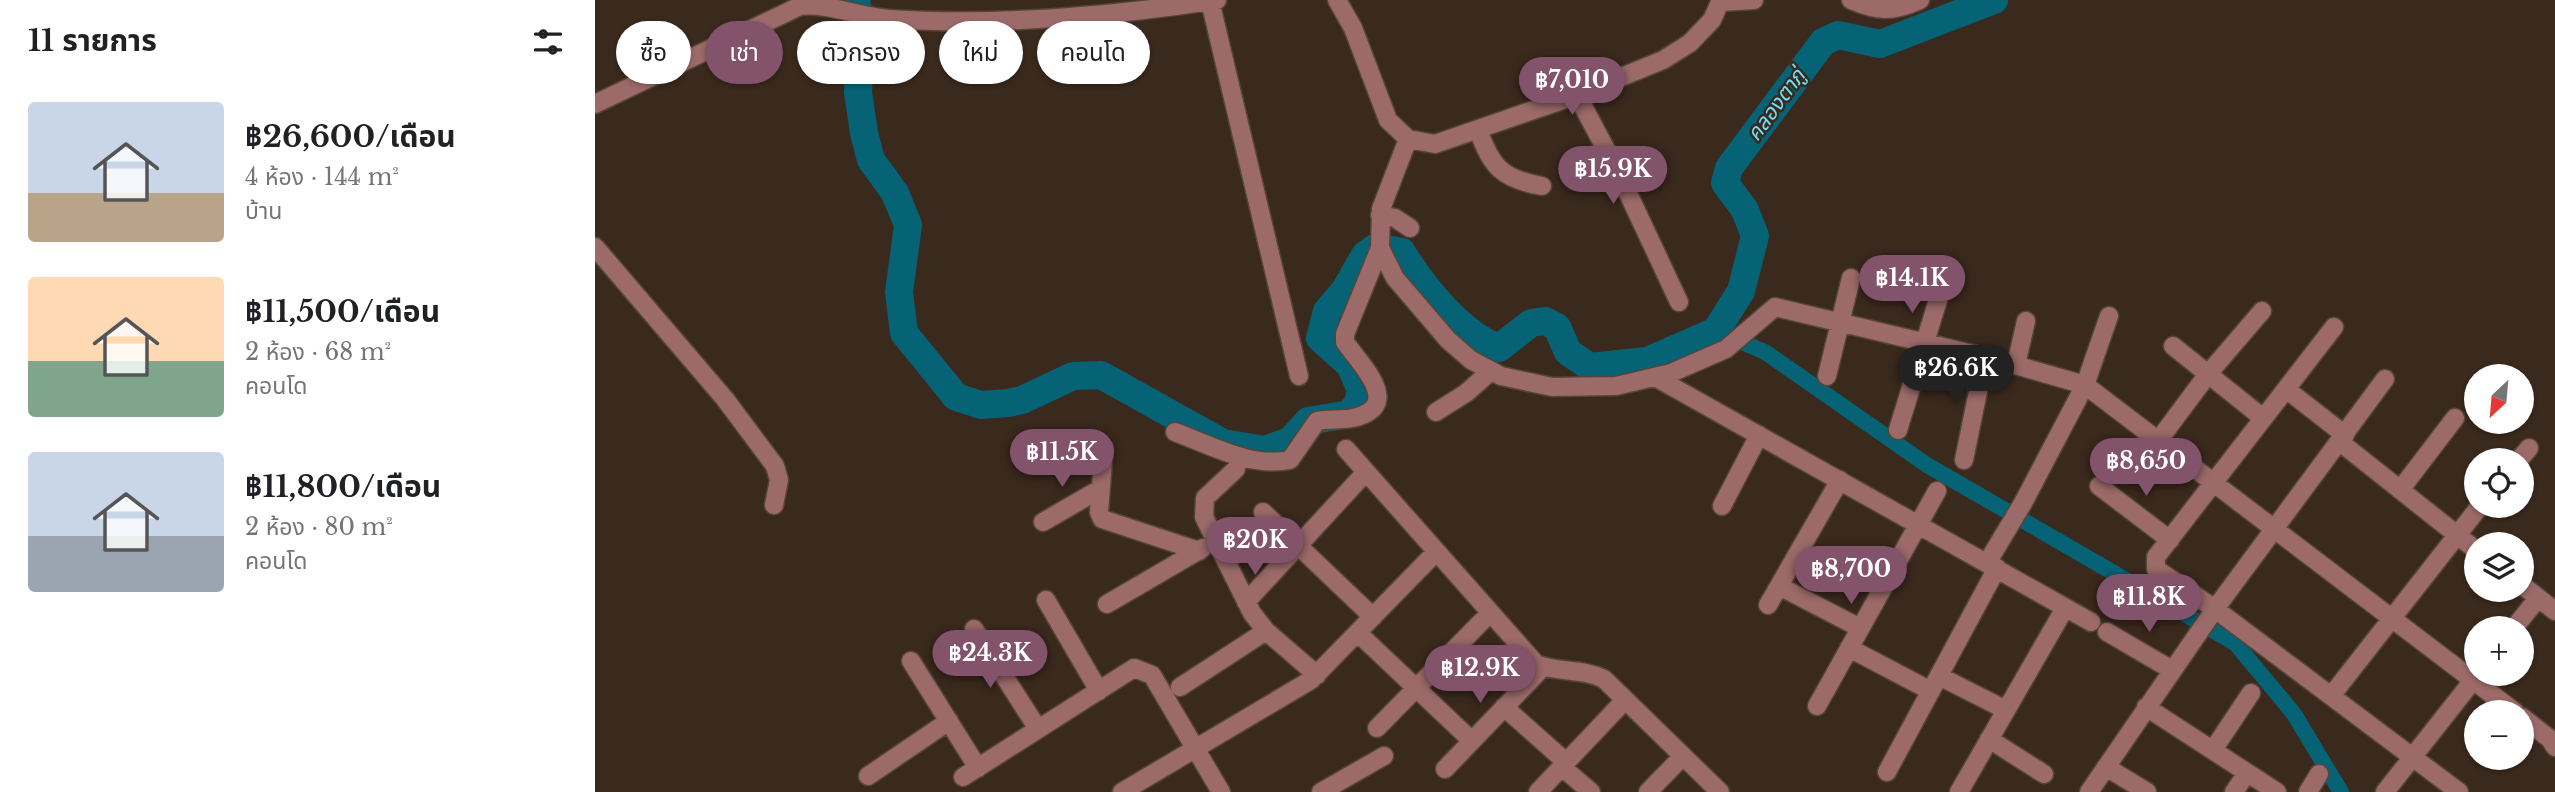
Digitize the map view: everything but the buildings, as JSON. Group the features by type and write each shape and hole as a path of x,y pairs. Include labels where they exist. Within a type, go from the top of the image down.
{"street":[{"path":"1337,0 1353,29 1388,121 1408,139 1436,144 1577,95 1663,60 1691,43 1712,20 1721,1 1754,0"},
{"path":"1851,0 1870,8 1898,10 1920,0"},
{"path":"595,104 791,4 816,4 888,19 1017,21 1099,6 1213,1 1299,376"},
{"path":"1577,95 1619,174 1679,302"},
{"path":"1478,130 1487,155 1501,171 1513,180 1542,186"},
{"path":"1175,432 1247,458 1279,462 1290,460 1317,421 1357,417 1370,409 1378,398 1378,388 1345,342 1345,334 1380,247 1380,215 1408,139"},
{"path":"1380,215 1395,218 1410,228"},
{"path":"595,247 725,399 775,466 779,480 774,505"},
{"path":"1380,247 1395,278 1448,340 1471,360 1491,371 1552,387 1616,386 1655,377 1726,349 1775,307 1985,357 2085,385 2392,620 2464,670"},
{"path":"1827,376 1851,278"},
{"path":"1898,430 1938,300"},
{"path":"2158,441 2208,374 2262,310"},
{"path":"1888,772 1935,684 2010,526 2085,385 2109,316"},
{"path":"2016,365 2026,321"},
{"path":"2334,327 2156,556 2156,569 2207,622 2331,696 2459,792"},
{"path":"2173,346 2263,418"},
{"path":"1964,460 1985,357"},
{"path":"1436,412 1466,393 1491,371"},
{"path":"1655,377 2091,622"},
{"path":"2089,792 2273,529 2385,379"},
{"path":"2286,389 2400,490 2464,541"},
{"path":"2400,490 2455,418"},
{"path":"1721,506 1759,435"},
{"path":"1104,448 1099,512 1102,519 1199,551"},
{"path":"1346,449 1489,614 1536,664 1592,673 1604,679 1720,792"},
{"path":"1236,469 1205,498 1202,508 1215,541 1246,602 1266,631 1317,675"},
{"path":"1246,602 1366,472"},
{"path":"1769,605 1840,480"},
{"path":"2099,486 2170,540"},
{"path":"1043,522 1100,489"},
{"path":"1817,706 1937,491"},
{"path":"1263,512 1373,617"},
{"path":"2331,696 2469,518"},
{"path":"1107,604 1215,541"},
{"path":"1122,792 1317,675 1436,552"},
{"path":"1779,586 1860,628"},
{"path":"2534,595 2555,611"},
{"path":"2524,616 2538,598"},
{"path":"1046,600 1099,691"},
{"path":"1959,792 2065,608"},
{"path":"1377,728 1489,614"},
{"path":"974,629 1038,729"},
{"path":"1180,687 1266,631"},
{"path":"2107,632 2172,670"},
{"path":"1358,633 1472,741"},
{"path":"1849,648 2006,710"},
{"path":"911,661 949,721 971,773 1134,668 1142,669 1152,675 1221,792"},
{"path":"1445,769 1543,667"},
{"path":"2385,792 2469,686"},
{"path":"2484,686 2501,700"},
{"path":"2213,750 2251,693"},
{"path":"1538,792 1625,700"},
{"path":"1504,707 1591,792"},
{"path":"2146,708 2277,792"},
{"path":"868,776 949,721"},
{"path":"2534,726 2550,739 2555,747"},
{"path":"1989,739 2044,774"},
{"path":"1321,792 1384,756"},
{"path":"1648,792 1683,756"},
{"path":"2106,767 2147,792"},
{"path":"2234,792 2247,773"},
{"path":"2308,792 2319,774"}],"waterway":[{"name":"คลองตาภู่","path":"856,0 861,24 858,92 864,133 871,160 895,193 908,225 899,292 904,333 956,397 981,405 1008,403 1022,400 1073,376 1101,375 1223,443 1265,450 1290,441 1308,421 1349,414 1358,403 1361,390 1350,365 1320,338 1327,311 1345,290 1365,255 1376,247 1402,252 1431,294 1457,320 1471,332 1499,348 1531,323 1545,321 1557,327 1568,352 1590,367 1647,361 1716,331 1741,291 1755,236 1745,210 1725,183 1729,168 1823,42 1838,35 1880,44 1994,0"},
{"path":"1716,331 1765,352 1927,465 2235,643 2294,714 2341,792"}]}
